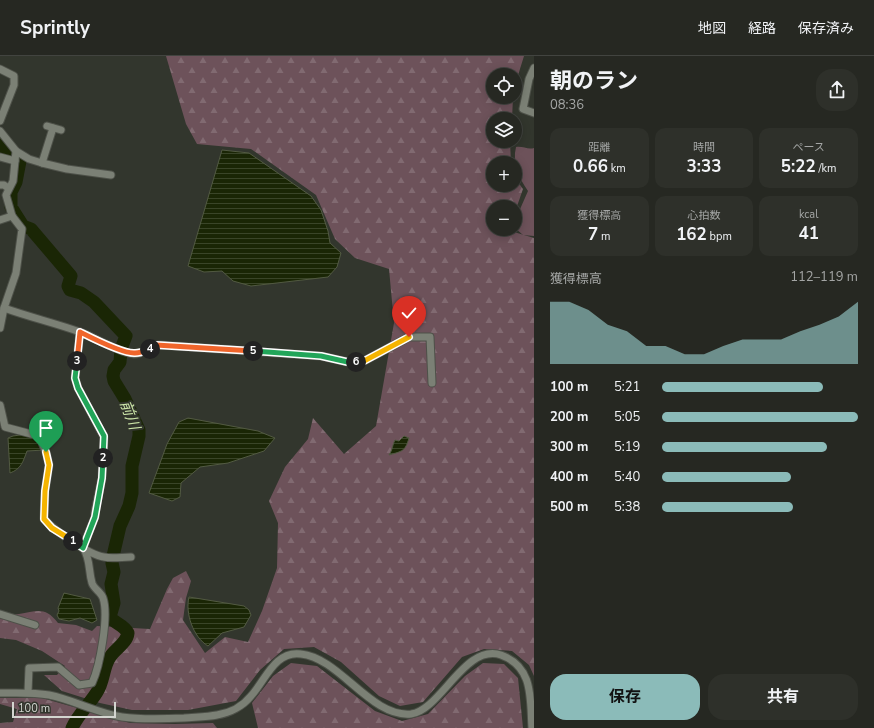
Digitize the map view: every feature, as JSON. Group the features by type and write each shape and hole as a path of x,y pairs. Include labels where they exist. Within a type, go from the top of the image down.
{"street":[{"path":"534,68 529,79 531,87 523,110 534,113"},
{"path":"0,69 14,76 14,85 0,122"},
{"path":"42,163 50,127 61,130"},
{"path":"0,131 16,150 29,159 67,169 111,175"},
{"path":"0,328 4,308 16,273 22,229 12,216 6,195 8,188 13,181 16,150"},
{"path":"0,157 15,161"},
{"path":"0,185 4,185 8,188"},
{"path":"0,220 12,216"},
{"path":"4,308 80,332 113,347 134,354 156,345 160,345 321,356 352,363 364,361 409,337 430,337 432,383"},
{"path":"80,332 75,378 78,388 104,436 102,478 95,517 83,548"},
{"path":"0,405 5,427 39,436 46,452 49,465 45,491 44,519 52,528 94,554 104,558 131,557"},
{"path":"28,692 29,668 58,667 79,686 92,683 97,673 105,622 105,609 102,597 92,585 88,557 83,548"},
{"path":"0,614 35,625"},
{"path":"0,693 28,692 50,695 121,717 154,719 218,715 228,712 243,704 252,696 273,665 285,657 299,653 315,657 379,705 391,712 413,714 424,709 470,663 485,654 499,655 514,661 524,673 528,684 532,728"}],"green space":[{"path":"166,56 524,56 520,68 486,68 486,104 513,104 512,112 486,112 486,148 510,148 511,156 486,156 486,192 522,192 519,200 486,200 486,236 522,236 522,234 534,238 534,676 529,665 512,651 484,649 462,657 423,702 400,706 379,696 341,662 314,647 284,649 260,670 236,701 188,710 132,710 100,703 62,691 44,675 57,675 65,666 42,651 16,640 0,638 0,616 36,611 49,614 58,623 76,625 92,631 97,626 150,629 173,578 186,571 191,581 186,598 183,620 205,653 225,637 248,642 262,611 277,568 278,523 269,501 285,467 308,439 313,418 344,454 376,426 394,323 389,269 355,258 335,239 316,195 251,149 197,144 186,124"},
{"path":"516,148 534,148 534,236 522,234 522,205 528,191 522,181 522,156 515,156"},
{"path":"291,663 317,666 375,711 402,721 428,714 465,676 483,663 504,664 518,678 523,728 258,728 252,703 273,676"},
{"path":"0,698 42,698 130,723 213,723 217,728 0,728 0,723 13,722 17,709 0,704"}],"shaded area":[{"path":"222,150 249,153 311,196 321,210 328,231 330,243 341,253 337,267 328,277 251,286 233,281 222,271 204,272 188,266"},
{"path":"188,418 258,431 275,438 264,451 228,463 200,467 181,483 180,497 172,501 149,493 167,444 179,422"},
{"path":"20,435 39,438 44,450 27,451 23,462 19,467 10,473 8,438"},
{"path":"404,436 409,438 406,446 400,452 389,455 395,440 399,441"},
{"path":"64,593 90,599 97,620 92,623 80,618 69,621 59,619 57,615 59,611 58,608"},
{"path":"189,597 244,606 249,610 251,615 244,627 222,633 208,646 198,637 191,624 188,610"}],"waterway":[{"name":"前川","path":"0,140 3,143 3,152 13,155 20,161 16,182 11,192 11,207 23,226 31,229 71,276 68,286 70,290 81,293 94,302 126,336 121,349 120,362 114,370 113,376 114,381 125,399 139,430 132,466 132,493 129,506 120,526 112,563 114,572 111,584 114,603 110,617 128,633 123,643 110,657 99,688 94,697 77,718 72,728"}],"route":[{"path":"46,452 49,465 45,491 44,519 52,528 83,548 95,517 102,478 104,436 78,388 75,378 80,332 113,347 134,354 152,348 156,345 160,345 321,356 352,363 364,361 409,337"}]}
